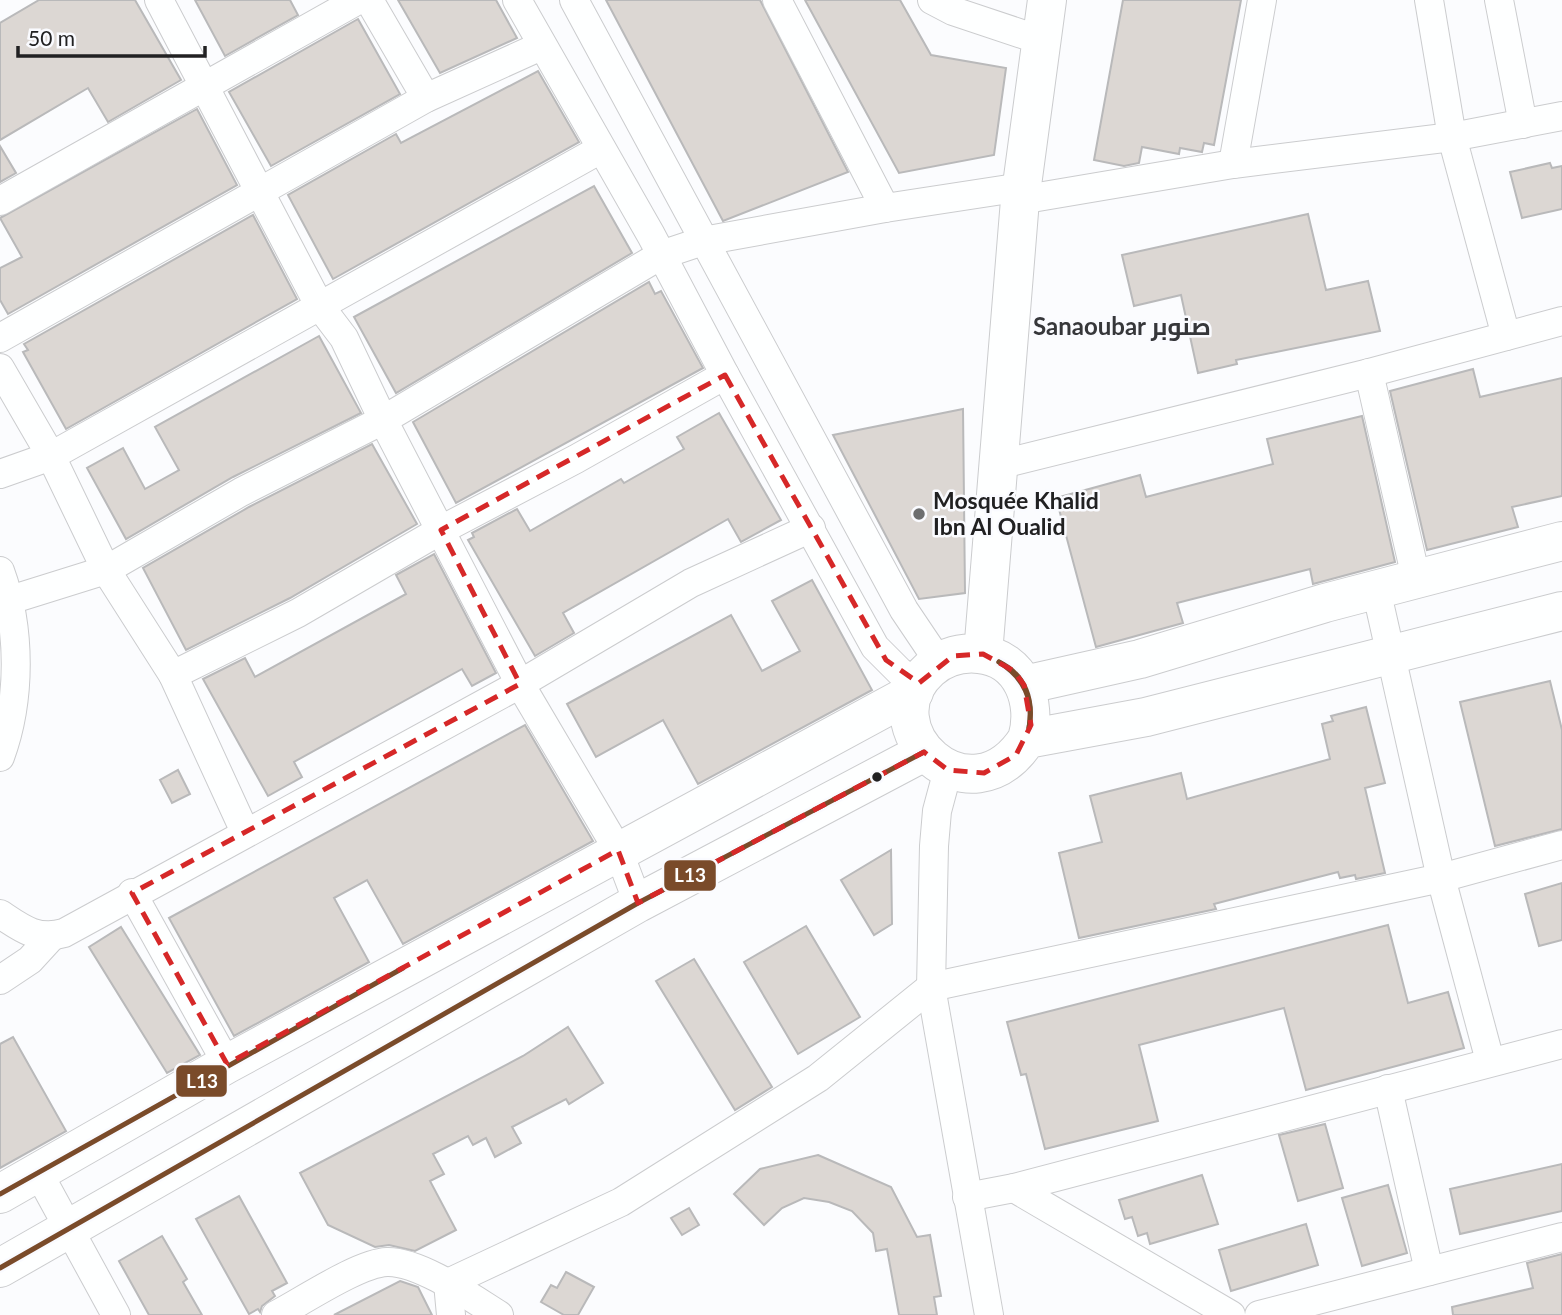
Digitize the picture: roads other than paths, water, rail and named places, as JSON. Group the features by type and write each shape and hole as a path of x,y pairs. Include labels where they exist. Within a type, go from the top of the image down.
{"main road":[{"path":"983,654 1021,194 1047,0"},
{"path":"1024,685 1140,660 1376,589 1562,541"},
{"path":"1027,739 1146,717 1562,611"},
{"path":"0,1194 40,1174 227,1064 924,679 953,656 983,654 1014,671 1024,685 1032,712 1027,739 1016,755 1002,766 984,773 966,774 936,761 911,723 924,679"},
{"path":"0,1268 250,1127 438,1015 638,903 936,761"}],"street":[{"path":"159,0 207,86 319,305 344,338 383,420 520,684 618,850 638,903"},
{"path":"0,201 358,0"},
{"path":"369,0 426,98"},
{"path":"517,0 661,255 724,375 875,647 900,672 924,679"},
{"path":"574,0 904,610 924,679"},
{"path":"776,0 885,208"},
{"path":"932,0 953,11 1040,40"},
{"path":"1233,164 1262,0"},
{"path":"1429,0 1452,137 1506,336"},
{"path":"1499,0 1523,124"},
{"path":"0,338 426,98 541,46"},
{"path":"10,600 106,570 241,492 383,420 661,255 703,241 885,208 1021,194 1452,137 1562,116"},
{"path":"0,474 51,456 601,149"},
{"path":"998,465 1369,373 1562,321"},
{"path":"0,368 51,456 106,570 173,675 246,832"},
{"path":"1369,373 1416,578"},
{"path":"173,675 298,613 441,530 576,459 724,375"},
{"path":"0,980 30,960 52,936 78,925 132,893 520,684 691,583 811,528"},
{"path":"0,571 16,626 15,681 0,757"},
{"path":"1376,589 1441,878 1490,1061"},
{"path":"936,761 937,811 931,987 989,1315"},
{"path":"448,1283 621,1202 818,1078 931,987 1441,878 1562,845"},
{"path":"132,893 227,1064"},
{"path":"0,914 25,931 52,936"},
{"path":"967,1197 1014,1188 1562,1044"},
{"path":"1388,1089 1429,1271"},
{"path":"40,1174 116,1315"},
{"path":"1014,1188 1231,1315"},
{"path":"1259,1315 1562,1237"},
{"path":"276,1315 368,1266 389,1262 448,1283 499,1315"},
{"path":"448,1283 451,1315"}],"place":[{"name":"Mosquée Khalid Ibn Al Oualid","path":"919,514"}],"district":[{"name":"Sanaoubar صنوبر","path":"1122,327"}]}
